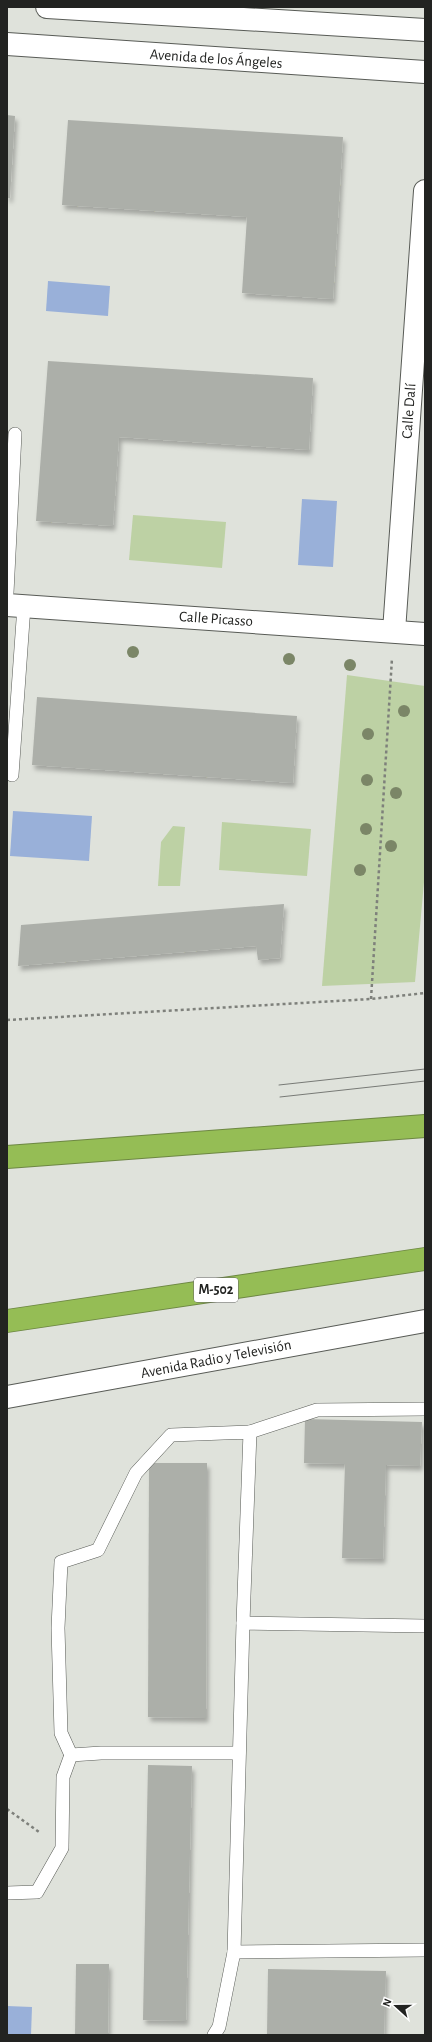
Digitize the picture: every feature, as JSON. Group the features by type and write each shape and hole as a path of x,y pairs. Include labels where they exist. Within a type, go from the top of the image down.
{"highway":[{"path":"7,1157 425,1126"},
{"name":"M-502","path":"7,1321 425,1258"}],"street":[{"path":"48,7 425,30"},
{"name":"Avenida de los Ángeles","path":"7,44 425,72"},
{"name":"Calle Dalí","path":"394,631 425,191"},
{"name":"Calle Picasso","path":"16,605 425,634"},
{"name":"Avenida Radio y Televisión","path":"7,1397 425,1321"}],"lane":[{"path":"7,593 15,434"},
{"path":"12,775 16,605"},
{"path":"7,1893 37,1892 62,1848 63,1777 71,1755 61,1733 58,1628 61,1562 98,1550 136,1473 172,1435 250,1432 317,1410 425,1409"},
{"path":"214,2035 219,2027 234,1952 250,1432"},
{"path":"243,1622 425,1626"},
{"path":"71,1755 101,1753 239,1754"},
{"path":"234,1952 425,1950"}],"path":[{"path":"371,999 394,631"},
{"path":"7,1020 371,999 425,993"},
{"path":"7,1809 62,1848"}],"green space":[{"path":"133,515 226,522 222,568 129,560"},
{"path":"347,675 425,686 425,871 415,982 322,986"},
{"path":"222,822 311,829 307,876 219,870"},
{"path":"173,826 185,827 180,886 158,886 161,842"}],"water":[{"path":"48,281 110,286 108,316 46,311"},
{"path":"302,499 337,501 333,567 298,565"},
{"path":"13,811 92,816 89,861 10,856"},
{"path":"7,2006 32,2007 31,2035 7,2035"}],"building":[{"path":"7,115 15,116 10,198 7,198"},
{"path":"68,120 343,137 333,299 242,293 247,217 62,205"},
{"path":"48,361 313,378 309,450 119,437 113,526 36,521"},
{"path":"37,697 297,716 293,783 32,765"},
{"path":"284,904 280,958 258,960 256,946 18,966 21,925"},
{"path":"305,1419 422,1422 420,1466 386,1465 383,1559 342,1558 345,1464 304,1463"},
{"path":"149,1463 207,1463 206,1718 148,1717"},
{"path":"148,1765 192,1766 186,2021 143,2020"},
{"path":"76,1964 109,1964 108,2035 75,2035"},
{"path":"268,1969 386,1971 384,2035 267,2035"}],"tram line":[{"path":"279,1085 425,1069"},
{"path":"280,1097 425,1081"}]}
